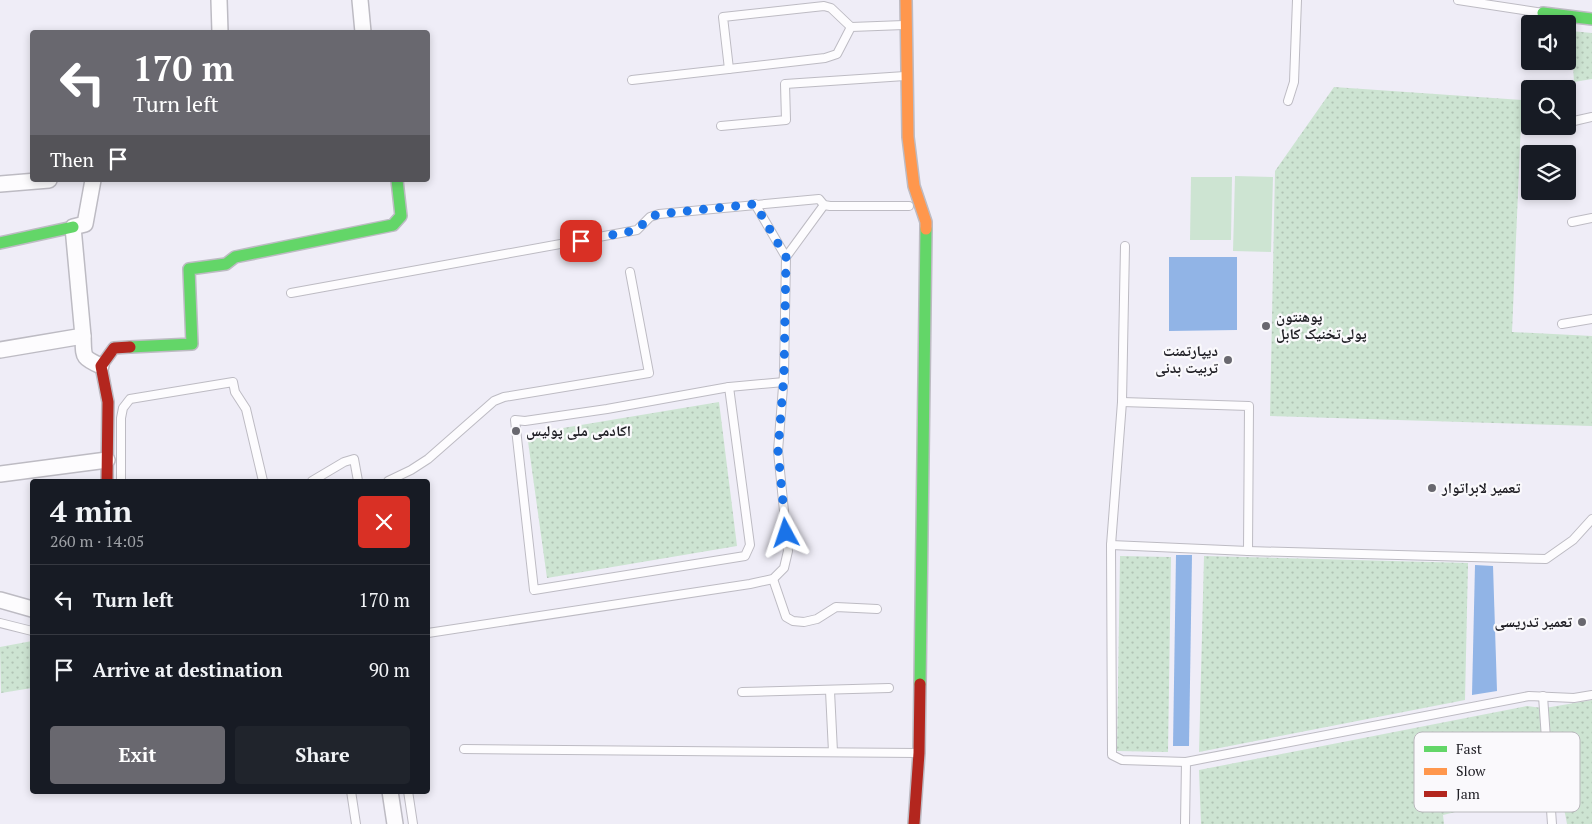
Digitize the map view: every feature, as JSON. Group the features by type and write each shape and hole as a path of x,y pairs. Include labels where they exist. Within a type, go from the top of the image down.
{"street":[{"path":"219,0 220,30"},
{"path":"360,0 363,30"},
{"path":"906,0 908,137 914,186 926,222 927,243 919,752 914,824"},
{"path":"1542,13 1592,19"},
{"path":"0,184 30,182"},
{"path":"0,243 85,224 93,182"},
{"path":"107,479 108,402 101,366 114,348 192,344 190,269 226,264 235,257 393,225 401,216 397,182"},
{"path":"73,227 84,356 87,360 101,366"},
{"path":"0,350 82,336"},
{"path":"0,474 107,460"},
{"path":"0,600 30,608"},
{"path":"390,794 395,824"}],"lane":[{"path":"1288,101 1294,82 1297,0"},
{"path":"1458,0 1542,13"},
{"path":"730,69 723,17 824,6 831,8 852,27 906,24"},
{"path":"632,80 826,58 837,54 852,27"},
{"path":"721,126 786,120 785,84 907,76"},
{"path":"1576,121 1592,117"},
{"path":"291,293 637,230 650,217 659,214 819,199 824,205 909,206"},
{"path":"430,633 585,610 773,579 784,568 788,551 778,451 784,382 786,257 755,204"},
{"path":"786,257 824,205"},
{"path":"1572,222 1592,218"},
{"path":"1125,246 1122,402 1111,545 1112,755 1122,760 1186,762 1529,696 1574,698 1592,695"},
{"path":"392,479 428,459 494,401 504,397 649,373 630,272"},
{"path":"1562,324 1592,319"},
{"path":"121,479 121,418 123,408 130,399 233,382 234,392 246,409 263,479"},
{"path":"729,387 750,545 745,556 534,590 514,420 525,421 607,409 729,387 784,382"},
{"path":"1122,402 1249,406 1248,551"},
{"path":"315,479 344,462 354,459 358,479"},
{"path":"1111,545 1248,551 1546,559 1573,540 1592,519"},
{"path":"773,579 786,617 793,621 804,622 817,619 836,607 878,609"},
{"path":"0,623 30,630"},
{"path":"742,692 889,688"},
{"path":"830,691 833,752"},
{"path":"1543,696 1546,732"},
{"path":"464,749 919,752"},
{"path":"1185,824 1186,762"},
{"path":"351,794 356,824"},
{"path":"408,794 413,824"}],"green space":[{"path":"1576,31 1592,33 1592,79 1576,82 1574,80 1573,70 1576,70"},
{"path":"1334,87 1521,100 1512,332 1592,336 1592,426 1270,416 1275,171"},
{"path":"1235,176 1273,177 1271,252 1233,251"},
{"path":"1191,177 1232,177 1231,240 1190,240"},
{"path":"719,402 737,546 547,578 527,434"},
{"path":"1120,556 1171,557 1168,752 1117,751"},
{"path":"1204,556 1468,563 1465,700 1199,752"},
{"path":"30,641 30,688 1,693 0,647"},
{"path":"1592,700 1592,824 1567,824 1565,812 1580,812 1580,732 1550,732 1545,708"},
{"path":"1527,706 1542,708 1541,732 1414,732 1414,812 1456,812 1443,815 1444,824 1201,824 1199,770"}],"water":[{"path":"1169,257 1237,257 1237,330 1169,331"},
{"path":"1176,555 1192,555 1189,746 1173,746"},
{"path":"1475,565 1493,566 1497,691 1472,695"}],"traffic: fast":[{"path":"1543,13 1592,19"},
{"path":"130,347 192,344 189,269 226,264 235,257 393,225 401,216 397,182"},
{"path":"0,243 73,227"},
{"path":"920,684 926,229"}],"traffic: slow":[{"path":"906,0 908,137 914,186 926,222 926,229"}],"traffic: jam":[{"path":"107,479 108,402 101,366 114,348 130,347"},
{"path":"914,824 919,753 920,684"}],"place":[{"name":"پوهنتون پولی‌تخنیک کابل","path":"1266,326"},
{"name":"دیپارتمنت تربیت بدنی","path":"1228,360"},
{"name":"اکادمی ملی پولیس","path":"516,431"},
{"name":"تعمیر لابراتوار","path":"1432,488"},
{"name":"تعمیر تدریسی","path":"1582,622"}],"route":[{"path":"581,241 637,230 650,217 659,214 755,204 786,257 784,374 778,451 786,533"}]}
